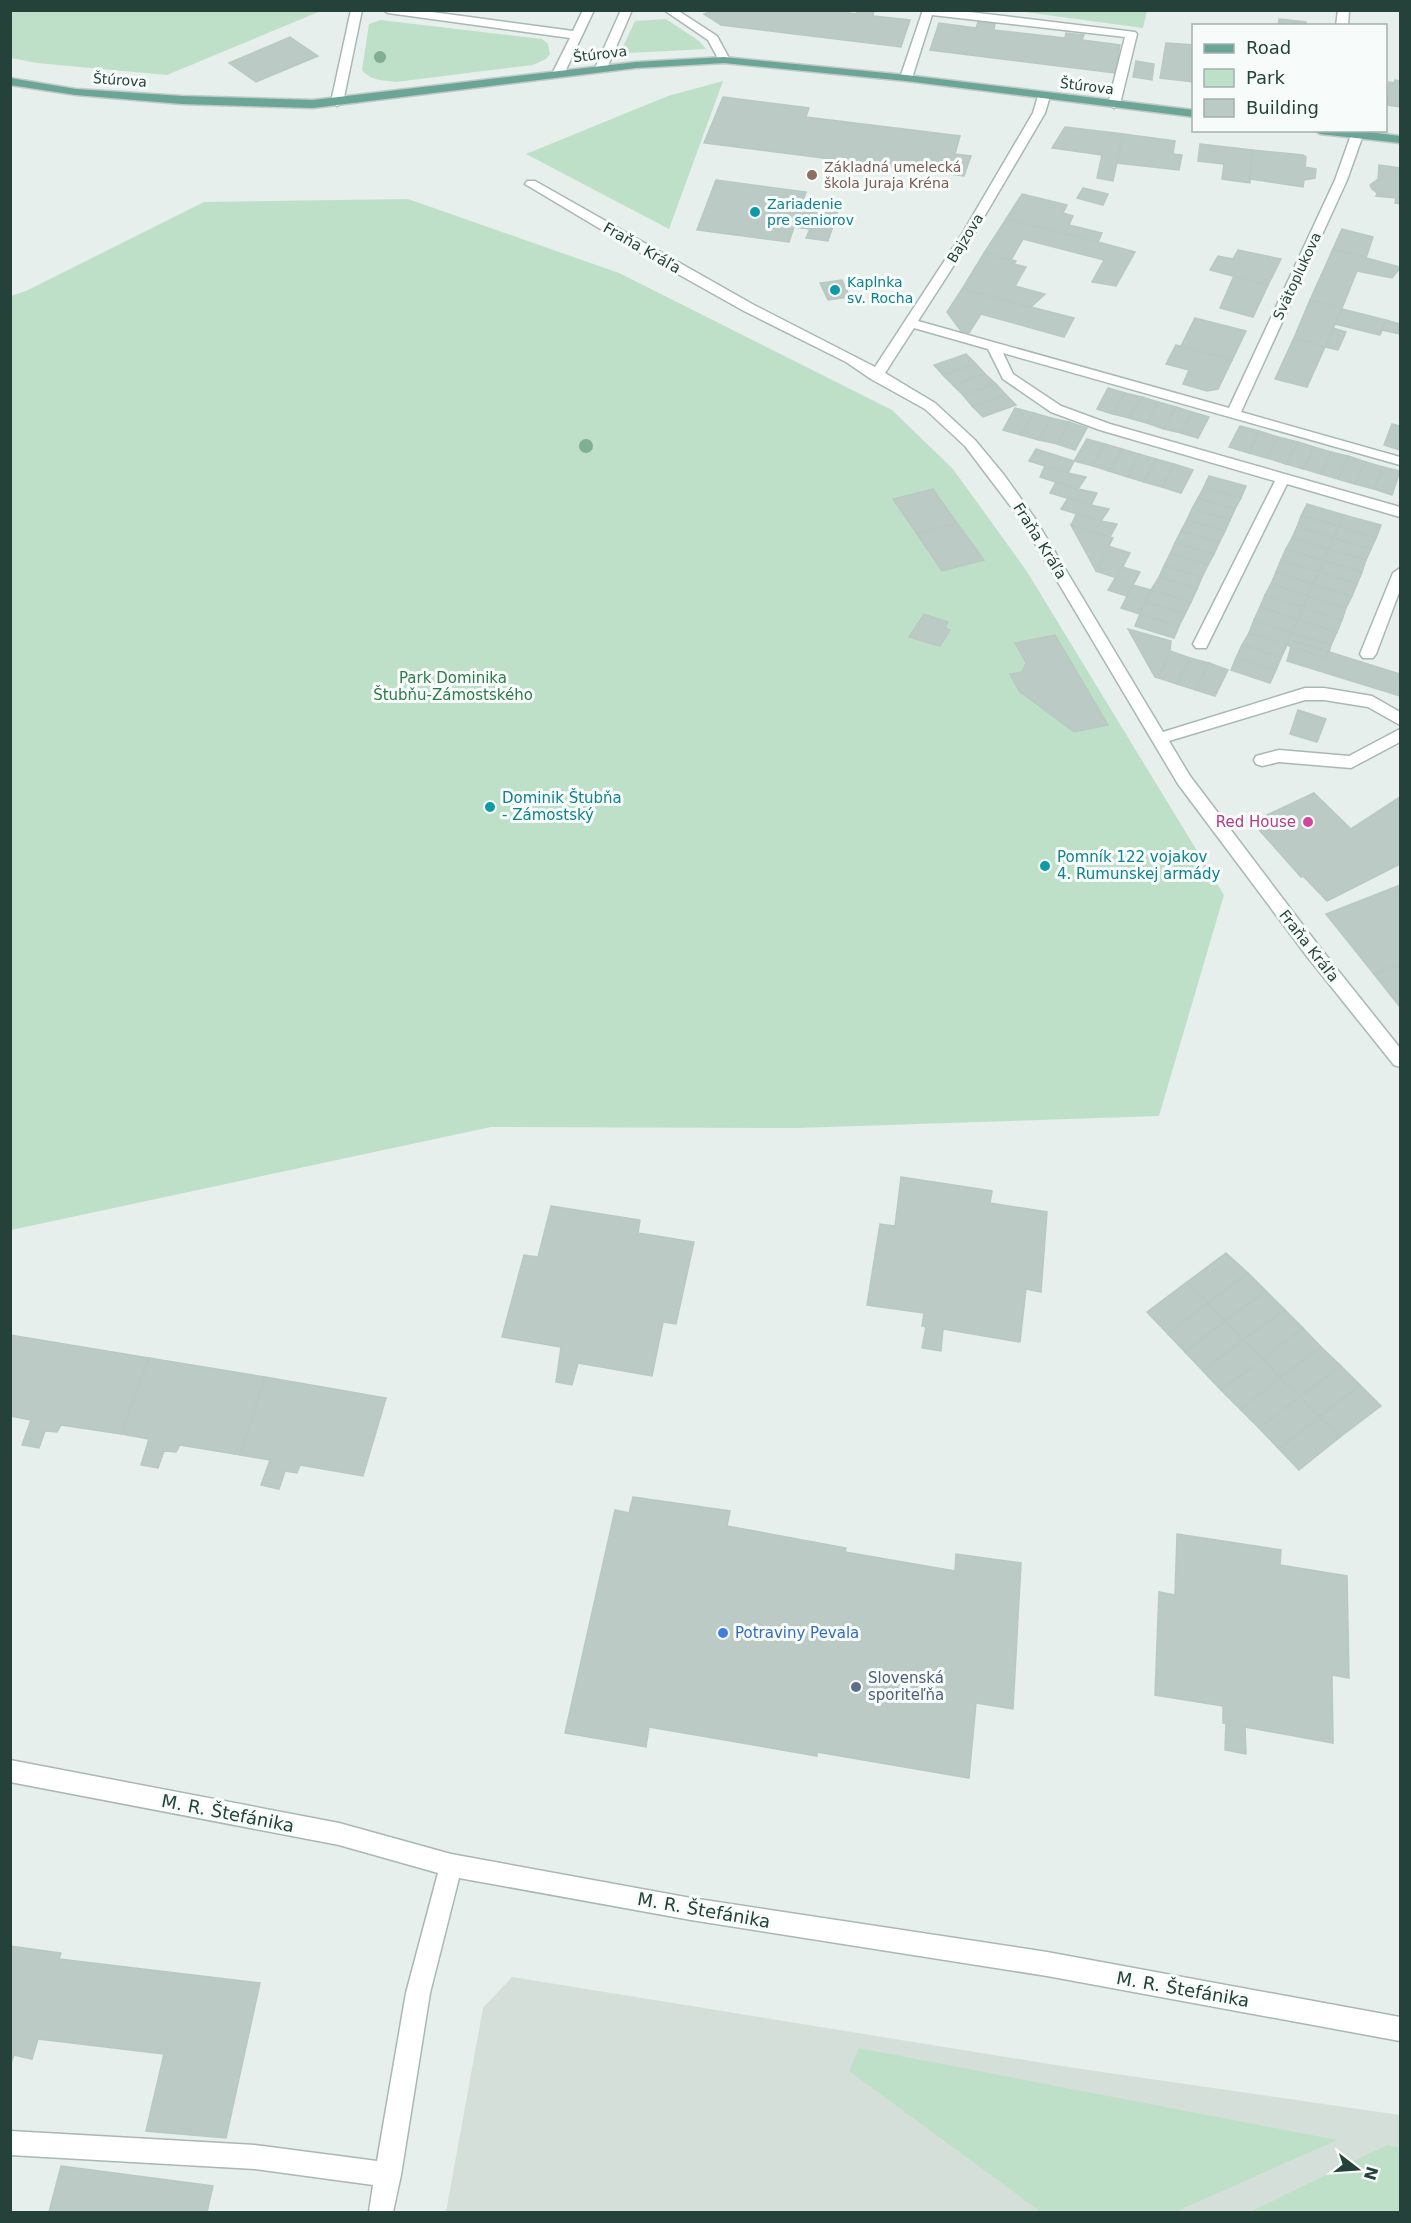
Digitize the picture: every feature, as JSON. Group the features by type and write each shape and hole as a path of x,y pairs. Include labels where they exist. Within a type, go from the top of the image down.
{"main road":[{"name":"Štúrova","path":"10,81 76,92 313,104 601,68 724,60 906,78 1192,114"},
{"path":"1334,132 1401,140"}],"street":[{"path":"337,102 357,10"},
{"path":"388,10 576,35"},
{"path":"558,74 589,10"},
{"path":"601,68 627,10"},
{"path":"669,10 713,38 724,60"},
{"path":"906,78 927,11 1131,34 1114,104"},
{"name":"Bajzova","path":"876,376 912,323 1040,113 1044,96"},
{"name":"Svätoplukova","path":"1233,415 1341,180 1357,135"},
{"name":"Fraňa Kráľa","path":"531,183 658,258 850,359 930,406 970,443 1027,517 1184,780 1314,954 1401,1060"},
{"path":"912,323 1401,461"},
{"path":"993,346 1008,376 1056,409 1105,427 1401,512"},
{"path":"1201,644 1282,478"},
{"path":"1368,654 1401,573"},
{"path":"1158,739 1305,694 1324,694 1372,702 1401,719"},
{"path":"1262,760 1280,756 1351,762 1401,735"},
{"name":"M. R. Štefánika","path":"10,1771 339,1834 450,1865 691,1909 1047,1964 1401,2029"},
{"path":"381,2212 418,1993 450,1865"},
{"path":"10,2143 255,2157 388,2175"}],"shaded area":[{"path":"512,1977 1068,2067 1400,2115 1400,2212 446,2212 483,2008"}],"green space":[{"path":"10,11 321,11 167,75 37,63 11,58"},
{"path":"1017,11 1147,11 1143,28"},
{"path":"666,19 699,41 706,49 629,53 622,49 635,21"},
{"path":"380,20 542,39 548,44 550,54 546,59 533,65 396,82 377,79 365,74 362,70 369,24"},
{"path":"723,81 669,229 526,154 668,96"},
{"name":"Park Dominika Štubňu-Zámostského","path":"408,199 619,273 892,410 953,469 1026,570 1224,895 1159,1116 797,1128 491,1127 11,1230 11,296 26,291 204,202"},
{"path":"859,2048 1337,2140 1175,2212 1041,2212 849,2071"},
{"path":"1387,2145 1400,2148 1400,2212 1250,2212"}],"building":[{"path":"713,10 829,10 856,14 857,10 874,10 873,16 910,20 901,47 721,25 704,14"},
{"path":"1279,19 1306,22 1306,24 1278,24"},
{"path":"978,22 995,24 994,30 1065,38 1066,33 1084,35 1082,40 1120,45 1115,73 930,50 939,23 976,28"},
{"path":"290,37 318,56 256,82 229,63"},
{"path":"1166,43 1192,45 1192,82 1160,78"},
{"path":"1136,61 1154,64 1152,80 1133,77"},
{"path":"1395,80 1400,81 1400,107 1387,105 1389,82 1394,83"},
{"path":"723,97 809,108 806,117 960,136 955,154 971,156 964,176 704,143"},
{"path":"1065,127 1123,134 1113,181 1097,178 1102,155 1052,148"},
{"path":"1123,134 1175,141 1173,154 1182,155 1179,170 1117,163"},
{"path":"1200,144 1252,150 1250,183 1222,179 1224,164 1198,161"},
{"path":"1252,150 1303,155 1306,157 1305,167 1316,169 1315,178 1304,180 1303,187 1251,179"},
{"path":"1379,165 1400,168 1400,204 1395,203 1396,198 1376,196 1377,193 1372,189 1370,185 1378,179"},
{"name":"Zariadenie pre seniorov","path":"716,180 806,192 799,211 815,213 819,200 841,202 828,241 806,238 810,229 794,227 789,242 697,230"},
{"path":"1083,188 1108,194 1103,205 1077,198"},
{"path":"1022,194 1067,205 1063,213 1073,216 1069,225 1102,233 1098,242 1006,219"},
{"path":"1006,219 1135,252 1116,286 1092,282 1104,260 1023,239 1011,260 984,253"},
{"path":"1342,229 1373,237 1366,258 1333,249"},
{"path":"1333,249 1400,268 1392,278 1357,271 1342,308 1310,300"},
{"path":"1238,250 1281,259 1268,285 1210,270 1218,256 1233,259"},
{"path":"984,253 1016,261 1014,264 1026,267 1015,286 1045,294 1031,307 962,289"},
{"path":"1234,276 1268,285 1253,317 1220,308"},
{"name":"Kaplnka sv. Rocha","path":"842,280 850,297 828,300 820,283"},
{"path":"962,289 1074,318 1064,337 981,314 969,333 961,331 947,312"},
{"path":"1310,300 1342,308 1325,347 1294,338"},
{"path":"1342,309 1386,320 1380,335 1335,324"},
{"path":"1195,318 1246,331 1232,360 1181,346"},
{"path":"1386,320 1400,324 1400,334 1382,330"},
{"path":"1333,328 1346,332 1338,350 1325,347"},
{"path":"1294,338 1325,347 1307,387 1275,379"},
{"path":"1176,345 1232,360 1218,389 1207,391 1183,384 1189,370 1166,364"},
{"path":"966,354 976,364 943,375 934,365"},
{"path":"976,364 985,374 953,385 943,375"},
{"path":"985,374 996,384 963,395 953,385"},
{"path":"996,384 1006,395 972,406 963,395"},
{"path":"1108,388 1125,393 1113,414 1097,409"},
{"path":"1125,393 1142,397 1129,418 1113,414"},
{"path":"1006,395 1016,405 983,417 972,406"},
{"path":"1142,397 1158,402 1147,423 1129,418"},
{"path":"1158,402 1176,407 1164,429 1147,423"},
{"path":"1176,407 1192,412 1181,433 1164,429"},
{"path":"1015,408 1034,413 1021,435 1003,430"},
{"path":"1192,412 1209,417 1198,438 1181,433"},
{"path":"1034,413 1051,418 1039,440 1021,435"},
{"path":"1051,418 1069,422 1057,444 1039,440"},
{"path":"1069,422 1087,428 1075,450 1057,444"},
{"path":"1392,424 1400,426 1400,450 1384,445"},
{"path":"1240,426 1259,431 1249,453 1229,447"},
{"path":"1259,431 1278,437 1267,458 1249,453"},
{"path":"1278,437 1298,442 1286,464 1267,458"},
{"path":"1087,439 1105,444 1093,466 1074,461"},
{"path":"1298,442 1314,447 1304,469 1286,464"},
{"path":"1105,444 1122,449 1109,471 1093,466"},
{"path":"1314,447 1331,452 1321,474 1304,469"},
{"path":"1036,449 1074,461 1068,473 1029,461"},
{"path":"1122,449 1139,454 1128,477 1109,471"},
{"path":"1331,452 1348,456 1338,479 1321,474"},
{"path":"1139,454 1156,459 1144,482 1128,477"},
{"path":"1348,456 1366,462 1355,484 1338,479"},
{"path":"1156,459 1174,464 1162,487 1144,482"},
{"path":"1366,462 1383,467 1374,489 1355,484"},
{"path":"1174,464 1193,470 1181,493 1162,487"},
{"path":"1045,466 1086,477 1078,489 1040,477"},
{"path":"1383,467 1400,471 1392,495 1374,489"},
{"path":"1209,476 1246,486 1241,498 1204,487"},
{"path":"1056,482 1097,493 1091,505 1050,493"},
{"path":"1204,487 1241,498 1235,509 1198,498"},
{"path":"933,489 957,523 917,534 893,499"},
{"path":"1068,498 1109,509 1101,521 1061,509"},
{"path":"1198,498 1235,509 1230,520 1192,509"},
{"path":"1307,504 1344,515 1338,526 1301,516"},
{"path":"1192,509 1230,520 1225,531 1187,520"},
{"path":"1077,513 1117,524 1110,537 1071,525"},
{"path":"1344,515 1381,525 1376,538 1338,526"},
{"path":"1301,516 1338,526 1334,538 1297,527"},
{"path":"1187,520 1225,531 1219,543 1181,531"},
{"path":"957,523 984,560 942,571 917,534"},
{"path":"1071,525 1113,538 1096,571"},
{"path":"1338,526 1376,538 1371,549 1334,538"},
{"path":"1297,527 1334,538 1329,549 1292,538"},
{"path":"1181,531 1219,543 1214,554 1175,543"},
{"path":"1292,538 1329,549 1324,561 1286,549"},
{"path":"1334,538 1371,549 1366,560 1329,549"},
{"path":"1175,543 1214,554 1208,565 1170,554"},
{"path":"1108,546 1130,553 1117,578 1096,571"},
{"path":"1286,549 1324,561 1319,572 1281,560"},
{"path":"1329,549 1366,560 1362,572 1324,561"},
{"path":"1170,554 1208,565 1202,577 1164,566"},
{"path":"1281,560 1319,572 1313,584 1276,572"},
{"path":"1324,561 1362,572 1357,584 1319,572"},
{"path":"1164,566 1202,577 1197,589 1159,577"},
{"path":"1122,567 1140,572 1127,596 1108,590"},
{"path":"1276,572 1313,584 1308,596 1271,584"},
{"path":"1319,572 1357,584 1352,596 1313,584"},
{"path":"1159,577 1197,589 1191,602 1151,590"},
{"path":"1271,584 1308,596 1303,607 1265,595"},
{"path":"1313,584 1352,596 1346,608 1308,596"},
{"path":"1133,585 1151,590 1140,614 1121,608"},
{"path":"1151,590 1191,602 1185,614 1146,602"},
{"path":"1265,595 1303,607 1298,620 1260,607"},
{"path":"1308,596 1346,608 1342,620 1303,607"},
{"path":"1146,602 1185,614 1179,626 1140,614"},
{"path":"1260,607 1298,620 1292,633 1254,620"},
{"path":"1303,607 1342,620 1337,632 1298,620"},
{"path":"924,614 948,622 945,628 950,630 940,646 909,637"},
{"path":"1140,614 1179,626 1174,638 1135,626"},
{"path":"1254,620 1292,633 1287,645 1249,633"},
{"path":"1298,620 1337,632 1331,645 1292,633"},
{"path":"1128,629 1171,641 1170,651 1159,678 1155,677"},
{"path":"1249,633 1287,645 1281,658 1242,645"},
{"path":"1292,633 1331,645 1329,652 1293,641 1291,647 1287,645"},
{"path":"1055,635 1108,725 1074,732 1019,691 1010,674 1022,672 1026,663 1015,643"},
{"path":"1293,641 1329,652 1325,658 1291,647"},
{"path":"1242,645 1281,658 1276,670 1236,658"},
{"path":"1291,647 1325,658 1329,652 1400,674 1400,696 1287,661"},
{"path":"1170,651 1190,658 1177,684 1159,678"},
{"path":"1190,658 1209,663 1196,690 1177,684"},
{"path":"1236,658 1276,670 1270,683 1231,670"},
{"path":"1209,663 1228,670 1215,696 1196,690"},
{"path":"1298,710 1326,719 1317,742 1290,734"},
{"path":"1314,793 1351,829 1400,797 1400,864 1327,901 1303,876 1301,877 1252,822"},
{"path":"1400,885 1400,964 1374,974 1326,914"},
{"path":"1400,964 1400,1007 1374,974"},
{"path":"901,1177 992,1191 990,1203 1047,1212 1041,1292 1026,1289 1020,1342 943,1329 941,1351 922,1348 926,1327 922,1326 924,1313 867,1305 880,1224 895,1226"},
{"path":"551,1206 640,1220 638,1233 694,1242 676,1324 663,1322 652,1376 578,1363 572,1385 556,1382 561,1347 502,1337 524,1255 538,1257"},
{"path":"1226,1253 1248,1273 1208,1303 1187,1282"},
{"path":"1248,1273 1266,1291 1225,1321 1208,1303"},
{"path":"1187,1282 1208,1303 1168,1334 1147,1312"},
{"path":"1266,1291 1285,1310 1243,1340 1225,1321"},
{"path":"1208,1303 1225,1321 1185,1352 1168,1334"},
{"path":"1285,1310 1303,1328 1263,1359 1243,1340"},
{"path":"1225,1321 1243,1340 1203,1371 1185,1352"},
{"path":"1303,1328 1321,1347 1280,1378 1263,1359"},
{"path":"10,1335 149,1358 121,1434 61,1425 57,1432 45,1431 39,1448 22,1445 31,1420 10,1416"},
{"path":"1243,1340 1263,1359 1221,1390 1203,1371"},
{"path":"1321,1347 1341,1366 1300,1397 1280,1378"},
{"path":"149,1358 265,1377 240,1455 180,1445 176,1452 164,1451 158,1468 141,1465 149,1439 121,1434"},
{"path":"1263,1359 1280,1378 1240,1409 1221,1390"},
{"path":"1341,1366 1360,1385 1319,1417 1300,1397"},
{"path":"265,1377 386,1398 363,1476 300,1465 297,1473 285,1471 279,1489 261,1485 270,1460 240,1455"},
{"path":"1280,1378 1300,1397 1259,1428 1240,1409"},
{"path":"1360,1385 1381,1406 1340,1437 1319,1417"},
{"path":"1300,1397 1319,1417 1279,1449 1259,1428"},
{"path":"1319,1417 1340,1437 1299,1470 1279,1449"},
{"path":"633,1497 730,1511 727,1526 846,1548 845,1552 955,1571 956,1554 1021,1563 1013,1709 976,1703 969,1778 817,1752 817,1756 649,1727 646,1747 565,1733 615,1510 629,1513"},
{"path":"1177,1534 1281,1550 1280,1565 1347,1576 1349,1678 1332,1675 1333,1743 1245,1727 1246,1754 1225,1750 1226,1723 1223,1723 1223,1706 1155,1695 1159,1592 1175,1595"},
{"path":"10,1946 61,1953 59,1959 260,1983 226,2138 146,2131 164,2054 38,2039 32,2059 14,2055 10,2066"},
{"path":"61,2166 213,2186 207,2212 49,2212"}],"place":[{"name":"Základná umelecká škola Juraja Kréna","path":"812,175"},
{"name":"Zariadenie pre seniorov","path":"755,212"},
{"name":"Kaplnka sv. Rocha","path":"835,290"},
{"name":"Dominik Štubňa - Zámostský","path":"490,807"},
{"name":"Red House","path":"1308,822"},
{"name":"Pomník 122 vojakov 4. Rumunskej armády","path":"1045,866"},
{"name":"Potraviny Pevala","path":"723,1633"},
{"name":"Slovenská sporiteľňa","path":"856,1687"}]}
